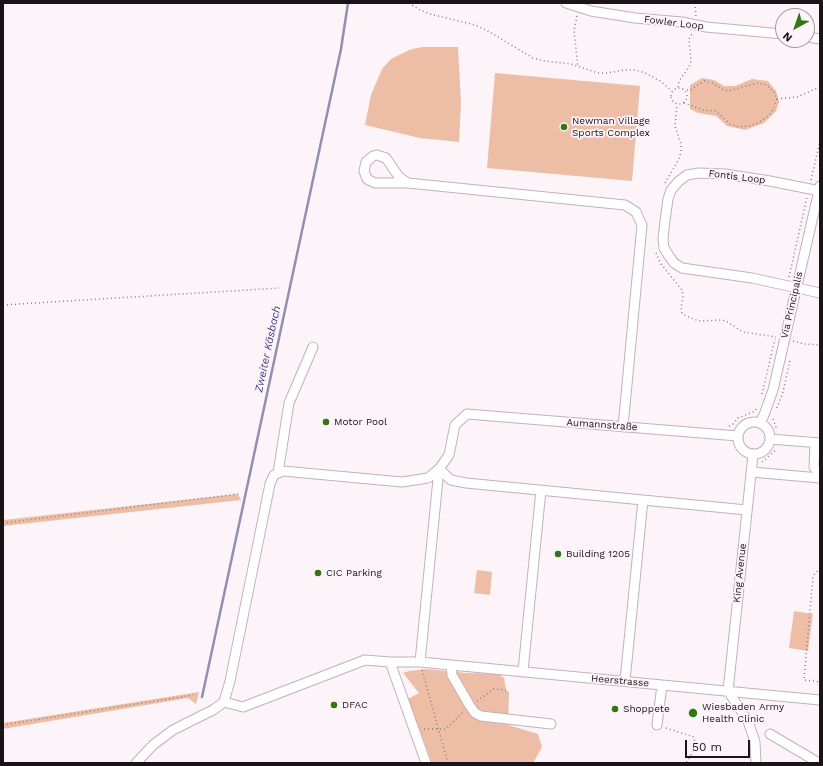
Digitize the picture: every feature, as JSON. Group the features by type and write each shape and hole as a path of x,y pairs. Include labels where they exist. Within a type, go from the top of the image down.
{"street":[{"name":"Fowler Loop","path":"566,3 606,14 775,33"},
{"path":"408,183 399,177 389,162 382,156 372,156 364,166 365,175 375,183 408,183 626,205 636,212 642,225 623,427"},
{"name":"Fontis Loop","path":"820,189 742,176 699,173 687,175 679,181 672,190 668,199 663,239 664,248 674,263 687,270 747,277 820,293"},
{"name":"Via Principalis","path":"760,423 769,402 820,189"},
{"path":"278,473 289,402 313,347"},
{"name":"Aumannstraße","path":"439,469 450,455 455,425 467,414 623,427 709,437 738,436"},
{"path":"750,422 760,423 768,430 774,440 762,452 752,455 743,451 738,442 738,436 739,432 746,424 750,422"},
{"path":"774,440 818,443 814,467 820,477"},
{"name":"King Avenue","path":"728,691 747,510 755,473 752,455"},
{"path":"137,762 153,745 173,730 213,710 224,702 230,682 270,484 274,475 283,471 402,482 428,478 439,469"},
{"path":"439,469 451,480 466,483 643,500 702,502 747,510"},
{"path":"420,662 439,469"},
{"path":"755,473 820,477"},
{"path":"523,671 541,490"},
{"path":"625,681 643,500"},
{"name":"Heerstrasse","path":"224,702 243,706 365,660 420,662 523,671 820,700"},
{"path":"390,662 426,763"},
{"path":"451,665 452,675 475,713 481,716 551,724"},
{"path":"657,726 662,685"},
{"path":"728,691 748,721 755,742 756,763"},
{"path":"770,734 819,763"}],"path":[{"path":"409,3 430,14 475,25 488,31 533,58 570,64 598,73 606,74 625,70 643,72 660,81 672,91"},
{"path":"678,87 691,90 705,81 728,91 758,82 767,84 774,92 777,99 773,110 768,116 758,123 739,127 730,124 716,111 703,110 684,103 677,105 672,102 672,91 678,87 679,81 689,67 691,61 689,39 696,25 695,3"},
{"path":"578,67 574,31 579,7"},
{"path":"777,99 797,97 820,87"},
{"path":"684,103 686,98 686,90"},
{"path":"663,186 679,160 681,152 681,144 675,126 677,105"},
{"path":"787,285 820,140"},
{"path":"656,252 660,264 682,290 683,296 681,308 682,313 686,316 699,321 726,321 743,332 775,336 805,344 820,345"},
{"path":"3,305 279,288"},
{"path":"761,396 775,336"},
{"path":"728,436 729,425 733,424 738,418 755,411 757,407"},
{"path":"755,473 762,460 777,449 774,440"},
{"path":"3,523 238,494"},
{"path":"820,568 813,576 804,680 820,682"},
{"path":"420,662 448,763"},
{"path":"3,725 193,695"},
{"path":"657,726 694,737 695,748 686,763"}],"shaded area":[{"path":"423,47 458,47 461,103 459,142 420,138 365,125 371,95 382,69 391,59 412,49"},
{"name":"Newman Village Sports Complex","path":"495,73 640,86 632,181 487,168"},
{"path":"702,78 714,80 724,86 735,86 752,79 768,81 776,91 779,102 776,111 764,123 745,130 727,126 716,116 698,113 690,109 690,85"},
{"path":"238,494 241,500 3,526 3,520"},
{"path":"477,570 492,572 490,595 474,593"},
{"path":"794,611 813,614 808,651 789,648"},
{"path":"426,669 499,674 504,678 506,690 509,692 508,725 538,734 542,747 533,763 432,763 408,699 419,693 403,673"},
{"path":"199,692 196,704 188,698 3,729 3,723"}],"waterway":[{"name":"Zweiter Käsbach","path":"202,697 341,49 348,3"}],"place":[{"name":"Newman Village Sports Complex","path":"564,127"},
{"name":"Motor Pool","path":"326,422"},
{"name":"Building 1205","path":"558,554"},
{"name":"CIC Parking","path":"318,573"},
{"name":"DFAC","path":"334,705"},
{"name":"Shoppete","path":"615,709"},
{"name":"Wiesbaden Army Health Clinic","path":"693,713"}]}
